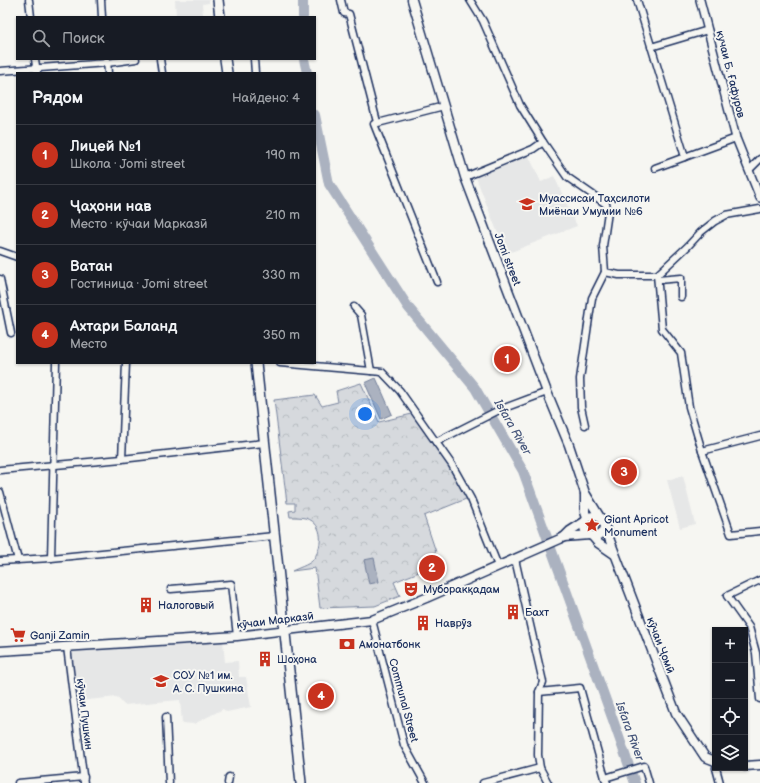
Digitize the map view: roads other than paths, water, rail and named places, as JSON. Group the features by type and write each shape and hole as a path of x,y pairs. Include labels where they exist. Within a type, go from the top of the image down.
{"main road":[{"path":"218,0 220,16"},
{"name":"Jomi street","path":"412,0 465,177 547,392 569,445 585,493 602,522"},
{"path":"225,60 226,72"},
{"path":"256,364 301,783"},
{"path":"585,493 586,520 584,528 598,543 615,555"},
{"path":"593,516 602,522 603,529 599,534 562,538 593,516"},
{"name":"кӯчаи Ҷомӣ","path":"602,522 676,713 705,757 712,760"},
{"name":"кӯчаи Марказӣ","path":"0,651 237,636 285,629 372,620 562,538"},
{"path":"748,766 760,765"}],"street":[{"path":"29,0 31,16"},
{"path":"101,0 102,16"},
{"path":"341,0 344,14 349,14 377,122 374,124 437,282"},
{"path":"470,0 483,21 520,105 566,177 606,204 608,212 603,246 605,272 592,298 580,379 585,425"},
{"path":"637,0 685,157"},
{"name":"кучаи Б. Ғафуров","path":"700,0 736,138 760,196"},
{"path":"651,47 708,30"},
{"path":"35,60 36,71"},
{"path":"0,71 36,71 122,60"},
{"path":"160,60 162,72"},
{"path":"254,60 255,72"},
{"path":"107,61 108,72"},
{"path":"377,122 444,106"},
{"path":"655,168 736,138"},
{"path":"465,177 533,149 543,142"},
{"path":"749,170 760,159"},
{"path":"760,209 726,215 715,221 701,232 657,278 662,329 681,353 690,407 702,451 731,534 760,531"},
{"path":"0,251 16,257"},
{"path":"605,272 619,275 657,278 682,278 681,297"},
{"path":"0,281 11,333"},
{"path":"354,306 361,315 371,371"},
{"path":"51,558 52,465 56,364"},
{"path":"122,459 126,364"},
{"path":"306,364 382,372 400,391 436,442 471,499 498,566"},
{"path":"436,442 499,410 547,392"},
{"path":"702,451 760,436"},
{"path":"0,470 122,459 264,443"},
{"path":"0,492 18,560"},
{"path":"0,561 51,558 274,536"},
{"path":"515,559 542,682 539,692 538,755 540,768 548,783"},
{"path":"760,580 727,596 749,627 756,653 760,699"},
{"path":"171,589 231,584 237,636"},
{"name":"Communal Street","path":"372,620 404,745 424,783"},
{"name":"кӯчаи Пушкин","path":"67,647 84,780"},
{"path":"539,692 580,688 608,779 644,766 650,783"},
{"path":"166,717 169,783"},
{"path":"483,783 540,768"},
{"path":"717,771 720,783"},
{"path":"18,783 84,780"}],"waterway":[{"name":"Isfara River","path":"303,0 303,16"},
{"name":"Isfara River","path":"304,60 307,72"},
{"name":"Isfara River","path":"316,120 329,184 408,307 475,388 523,471 635,783"}],"place":[{"name":"Муассисаи Таҳсилоти Миёнаи Умумии №6","path":"527,204"},
{"name":"Лицей №1","path":"507,359"},
{"name":"Ватан","path":"624,472"},
{"name":"Giant Apricot Monument","path":"592,525"},
{"name":"Ҷаҳони нав","path":"432,568"},
{"name":"Муборакқадам","path":"411,589"},
{"name":"Налоговый","path":"146,605"},
{"name":"Бахт","path":"513,612"},
{"name":"Наврӯз","path":"423,623"},
{"name":"Ganji Zamin","path":"18,635"},
{"name":"Амонатбонк","path":"347,644"},
{"name":"Шоҳона","path":"265,659"},
{"name":"СОУ №1 им. А. С. Пушкина","path":"161,681"},
{"name":"Ахтари Баланд","path":"321,696"}]}
